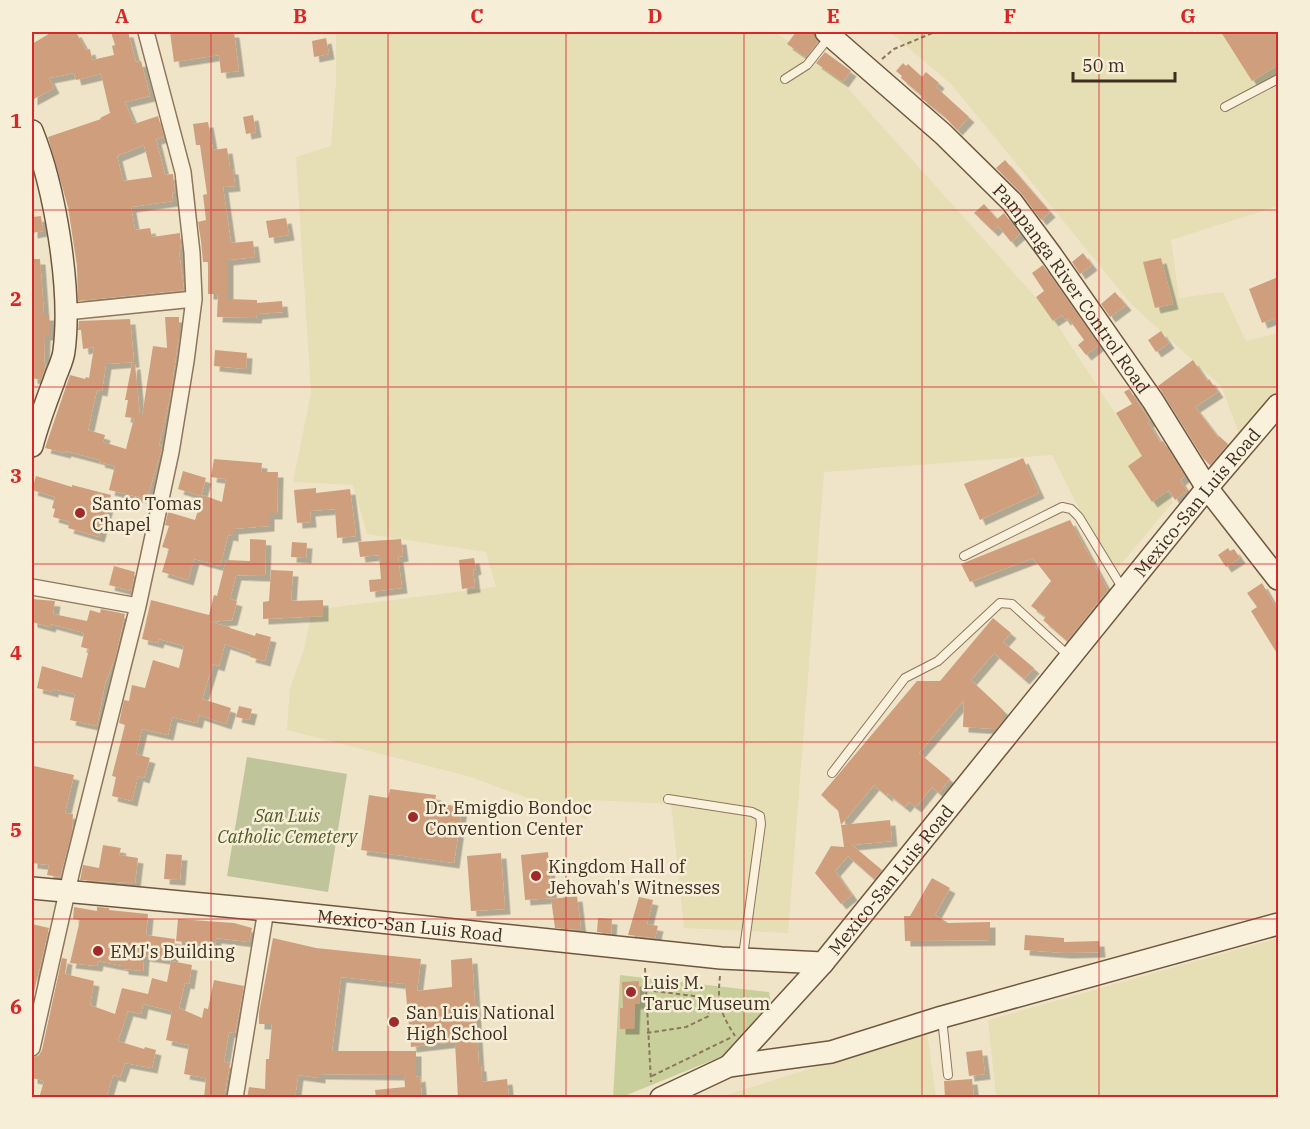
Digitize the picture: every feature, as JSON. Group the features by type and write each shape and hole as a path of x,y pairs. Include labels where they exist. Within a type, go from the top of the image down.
{"main road":[{"name":"Pampanga River Control Road","path":"829,33 943,134 1012,202 1153,401 1207,489 1278,579"},
{"path":"32,131 47,178 54,213 63,272 66,312 64,353 38,420 32,446"},
{"name":"Mexico-San Luis Road","path":"32,888 266,910 644,951 721,958 823,963 1207,489 1278,405"},
{"path":"656,1092 729,1066 831,1052 942,1017 1278,924"},
{"path":"729,1066 740,1042 823,963"}],"street":[{"path":"32,1048 138,606 171,452 194,299 192,253 183,172 146,32"},
{"path":"66,312 194,299"},
{"path":"32,587 138,606"},
{"path":"235,1098 266,910"}],"lane":[{"path":"785,79 807,65 829,33"},
{"path":"1225,107 1278,79"},
{"path":"964,556 1062,507 1071,508 1079,517 1125,592"},
{"path":"832,773 905,678 938,661 1000,603 1012,604 1071,658"},
{"path":"668,800 752,812 760,816 761,824 743,959"},
{"path":"942,1017 948,1075"}],"path":[{"path":"869,69 894,49 935,32"},
{"path":"644,951 647,1032 656,1092"},
{"path":"652,1076 740,1042 725,1019 718,999 721,958"},
{"path":"645,990 718,999"},
{"path":"647,1032 686,1027 709,1016 707,998"}],"shaded area":[{"path":"336,32 775,32 834,73 1049,312 1173,502 1112,575 1052,455 824,472 788,933 684,928 671,804 589,800 587,820 471,777 287,730 290,688 304,650 312,610 496,587 486,552 367,534 353,485 293,482 311,393 296,157 331,146 336,83"},
{"path":"890,32 1278,32 1278,206 1171,240 1179,298 1223,292 1246,341 1278,333 1278,403 1242,441 1221,386 1131,304 952,85"},
{"path":"1278,938 1278,1097 996,1097 988,1020"},
{"path":"927,1032 936,1097 720,1097"}],"green space":[{"name":"San Luis Catholic Cemetery","path":"247,757 347,774 328,892 227,876"},
{"path":"620,975 769,992 771,1003 744,1039 730,1053 622,1097 613,1098"}],"building":[{"path":"52,32 76,32 86,50 90,49 92,60 114,55 112,46 115,45 111,32 128,32 136,62 141,61 150,96 125,102 134,124 158,116 164,137 156,139 165,175 173,174 175,192 172,193 173,201 131,207 135,230 150,228 152,237 180,233 181,252 179,252 184,290 78,301 77,266 68,207 48,137 101,119 110,113 101,74 76,80 74,73 49,78 54,88 32,100 32,44","holes":["144,145 152,177 123,181 117,156"]},
{"path":"170,32 234,32 239,71 221,73 219,55 174,62"},
{"path":"796,32 814,32 818,42 806,57 787,44"},
{"path":"1221,32 1278,32 1278,65 1252,81"},
{"path":"326,38 329,54 314,57 312,41"},
{"path":"825,52 851,71 843,82 816,63"},
{"path":"903,63 906,66 908,64 922,77 926,72 939,83 936,87 969,117 957,130 901,78 902,76 896,71"},
{"path":"253,115 256,132 246,134 243,117"},
{"path":"208,122 213,150 227,148 230,169 233,169 235,186 223,187 231,243 253,241 255,257 228,260 228,299 257,300 257,303 282,301 283,312 257,314 256,318 217,317 218,294 208,294 208,262 203,262 198,222 206,220 203,195 207,194 200,145 196,145 193,124"},
{"path":"1005,160 1050,212 1041,220 1021,193 996,168"},
{"path":"984,204 997,219 1004,213 1020,234 1011,242 998,226 993,231 974,213"},
{"path":"41,216 43,231 32,233 32,217"},
{"path":"286,218 289,235 269,238 266,221"},
{"path":"1083,253 1092,265 1080,274 1072,262"},
{"path":"1161,258 1173,304 1155,308 1143,262"},
{"path":"32,259 40,259 44,315 49,315 49,335 45,335 44,364 46,365 41,380 32,378"},
{"path":"1043,265 1099,345 1086,355 1078,345 1084,340 1068,318 1065,320 1062,315 1053,321 1036,297 1044,291 1032,273"},
{"path":"1278,277 1278,317 1262,323 1249,289"},
{"path":"1115,292 1126,305 1110,317 1101,304"},
{"path":"165,317 179,317 179,336 170,397 159,445 162,448 147,499 109,490 115,466 66,451 65,453 45,448 70,375 89,378 94,347 83,349 81,330 78,330 79,321 130,319 134,362 106,364 102,391 97,390 88,430 105,435 103,442 126,449 134,418 125,417 128,400 125,400 132,364 135,364 140,416 142,416 153,346 167,348"},
{"path":"1161,331 1169,343 1156,352 1148,340"},
{"path":"215,350 247,353 246,369 214,366"},
{"path":"1193,360 1207,381 1209,379 1218,392 1195,407 1218,437 1228,444 1210,465 1203,458 1158,386"},
{"path":"1129,389 1150,421 1148,422 1160,442 1163,441 1185,476 1180,480 1187,491 1175,500 1169,490 1152,502 1128,466 1142,456 1116,413 1132,404 1124,392"},
{"path":"1023,458 1039,493 980,520 964,484"},
{"path":"214,459 262,463 261,472 278,472 277,514 269,514 269,526 233,529 233,536 228,535 220,566 194,559 188,580 162,572 169,549 162,547 169,526 165,525 168,512 195,520 203,495 222,502 226,479 211,477"},
{"path":"183,471 206,478 201,496 178,489"},
{"name":"Santo Tomas Chapel","path":"36,476 72,487 72,485 111,495 99,537 68,528 70,522 53,517 55,509 52,508 55,497 32,490"},
{"path":"316,488 316,493 350,489 356,536 337,538 335,509 310,511 311,522 297,523 294,490"},
{"path":"1070,520 1108,590 1067,641 1043,620 1046,617 1031,606 1051,581 1033,558 970,582 961,564"},
{"path":"250,539 266,540 265,576 236,575 230,599 237,601 232,620 209,622 255,636 256,633 271,637 265,661 250,657 251,653 225,644 219,666 213,664 202,699 231,708 226,724 199,715 197,723 172,717 168,735 142,729 136,754 150,758 144,778 138,776 132,801 112,796 116,777 112,776 125,725 119,723 124,700 129,701 132,685 145,688 153,660 179,668 184,646 159,639 158,643 142,639 151,600 209,615 214,595 217,596 226,560 250,561"},
{"path":"401,539 403,556 398,557 402,588 370,592 369,580 381,579 379,555 360,557 358,542"},
{"path":"292,542 307,543 306,558 291,557"},
{"path":"1228,548 1230,551 1234,549 1240,558 1226,567 1218,555"},
{"path":"474,558 475,587 462,589 459,560"},
{"path":"114,566 135,572 131,591 109,585"},
{"path":"271,570 293,571 291,601 323,600 323,616 263,619 263,602 269,601"},
{"path":"1262,583 1278,611 1278,655 1251,611 1257,607 1247,593"},
{"path":"32,599 55,601 53,614 87,621 90,610 100,613 101,609 125,614 116,655 105,684 97,726 70,720 75,694 37,688 42,666 82,678 89,649 81,647 84,634 81,632 51,624 50,627 32,622"},
{"path":"993,618 1011,633 1003,642 1034,668 1024,679 994,653 971,680 1003,710 1003,721 996,729 963,727 964,700 919,753 950,779 939,793 932,787 916,807 909,802 905,807 874,785 841,825 838,810 821,795 917,681 940,681"},
{"path":"239,706 252,709 249,720 236,717"},
{"path":"34,766 74,775 65,813 73,814 72,832 60,877 47,875 49,865 32,863"},
{"name":"Dr. Emigdio Bondoc Convention Center","path":"390,789 436,795 435,803 462,807 454,863 361,850 369,795 388,798"},
{"path":"890,820 892,841 852,845 882,870 874,879 848,856 835,871 852,895 841,904 815,873 831,846 844,847 841,825"},
{"path":"103,845 121,848 119,855 138,858 135,883 80,880 83,865 99,868"},
{"name":"Kingdom Hall of Jehovah's Witnesses","path":"548,852 552,898 525,900 521,855"},
{"path":"501,853 505,909 471,911 467,856"},
{"path":"166,854 182,855 180,880 164,879"},
{"path":"932,878 950,888 935,915 948,923 990,922 990,940 905,941 904,916 910,916"},
{"path":"577,896 581,930 555,928 551,899"},
{"path":"639,897 653,900 647,924 658,926 655,938 628,935"},
{"path":"74,907 97,911 97,907 109,908 109,910 148,914 146,935 175,939 172,960 144,956 143,971 123,969 123,966 98,961 97,966 70,963 80,920 73,919"},
{"path":"598,918 612,919 611,934 597,932"},
{"path":"178,919 234,923 252,928 249,942 216,938 215,946 176,941"},
{"path":"32,924 49,928 34,992 32,992"},
{"path":"1025,935 1064,938 1064,942 1099,941 1100,952 1066,953 1024,950"},
{"path":"273,938 316,948 421,959 417,991 452,987 451,960 472,958 482,1082 507,1079 509,1098 458,1098 455,1042 411,1047 405,984 341,977 332,1051 416,1051 416,1077 420,1076 422,1098 376,1098 375,1090 405,1087 404,1075 320,1074 320,1078 298,1075 295,1098 247,1098 249,1087 265,1089 266,1059 269,1059 272,1024 259,1024 259,1013"},
{"path":"62,958 67,959 65,974 94,981 90,1005 115,1014 122,988 148,994 152,978 167,982 171,961 192,965 189,984 185,983 179,1008 202,1018 204,1008 208,1009 214,980 244,986 235,1033 229,1032 224,1062 230,1063 224,1098 204,1098 206,1078 184,1074 189,1045 166,1040 172,1011 143,1004 141,1014 128,1011 118,1041 156,1050 152,1068 125,1063 120,1077 113,1075 106,1098 39,1098 44,1081 32,1078 32,1065 34,1057 42,1050"},
{"path":"639,981 640,1003 635,1004 634,1029 620,1029 620,1008 623,1008 622,982"},
{"path":"982,1050 985,1074 969,1076 966,1052"},
{"path":"972,1079 974,1098 945,1098 944,1081"}],"place":[{"name":"Santo Tomas Chapel","path":"80,513"},
{"name":"Dr. Emigdio Bondoc Convention Center","path":"413,817"},
{"name":"Kingdom Hall of Jehovah's Witnesses","path":"536,876"},
{"name":"EMJ's Building","path":"98,951"},
{"name":"Luis M. Taruc Museum","path":"631,992"},
{"name":"San Luis National High School","path":"394,1022"}]}
